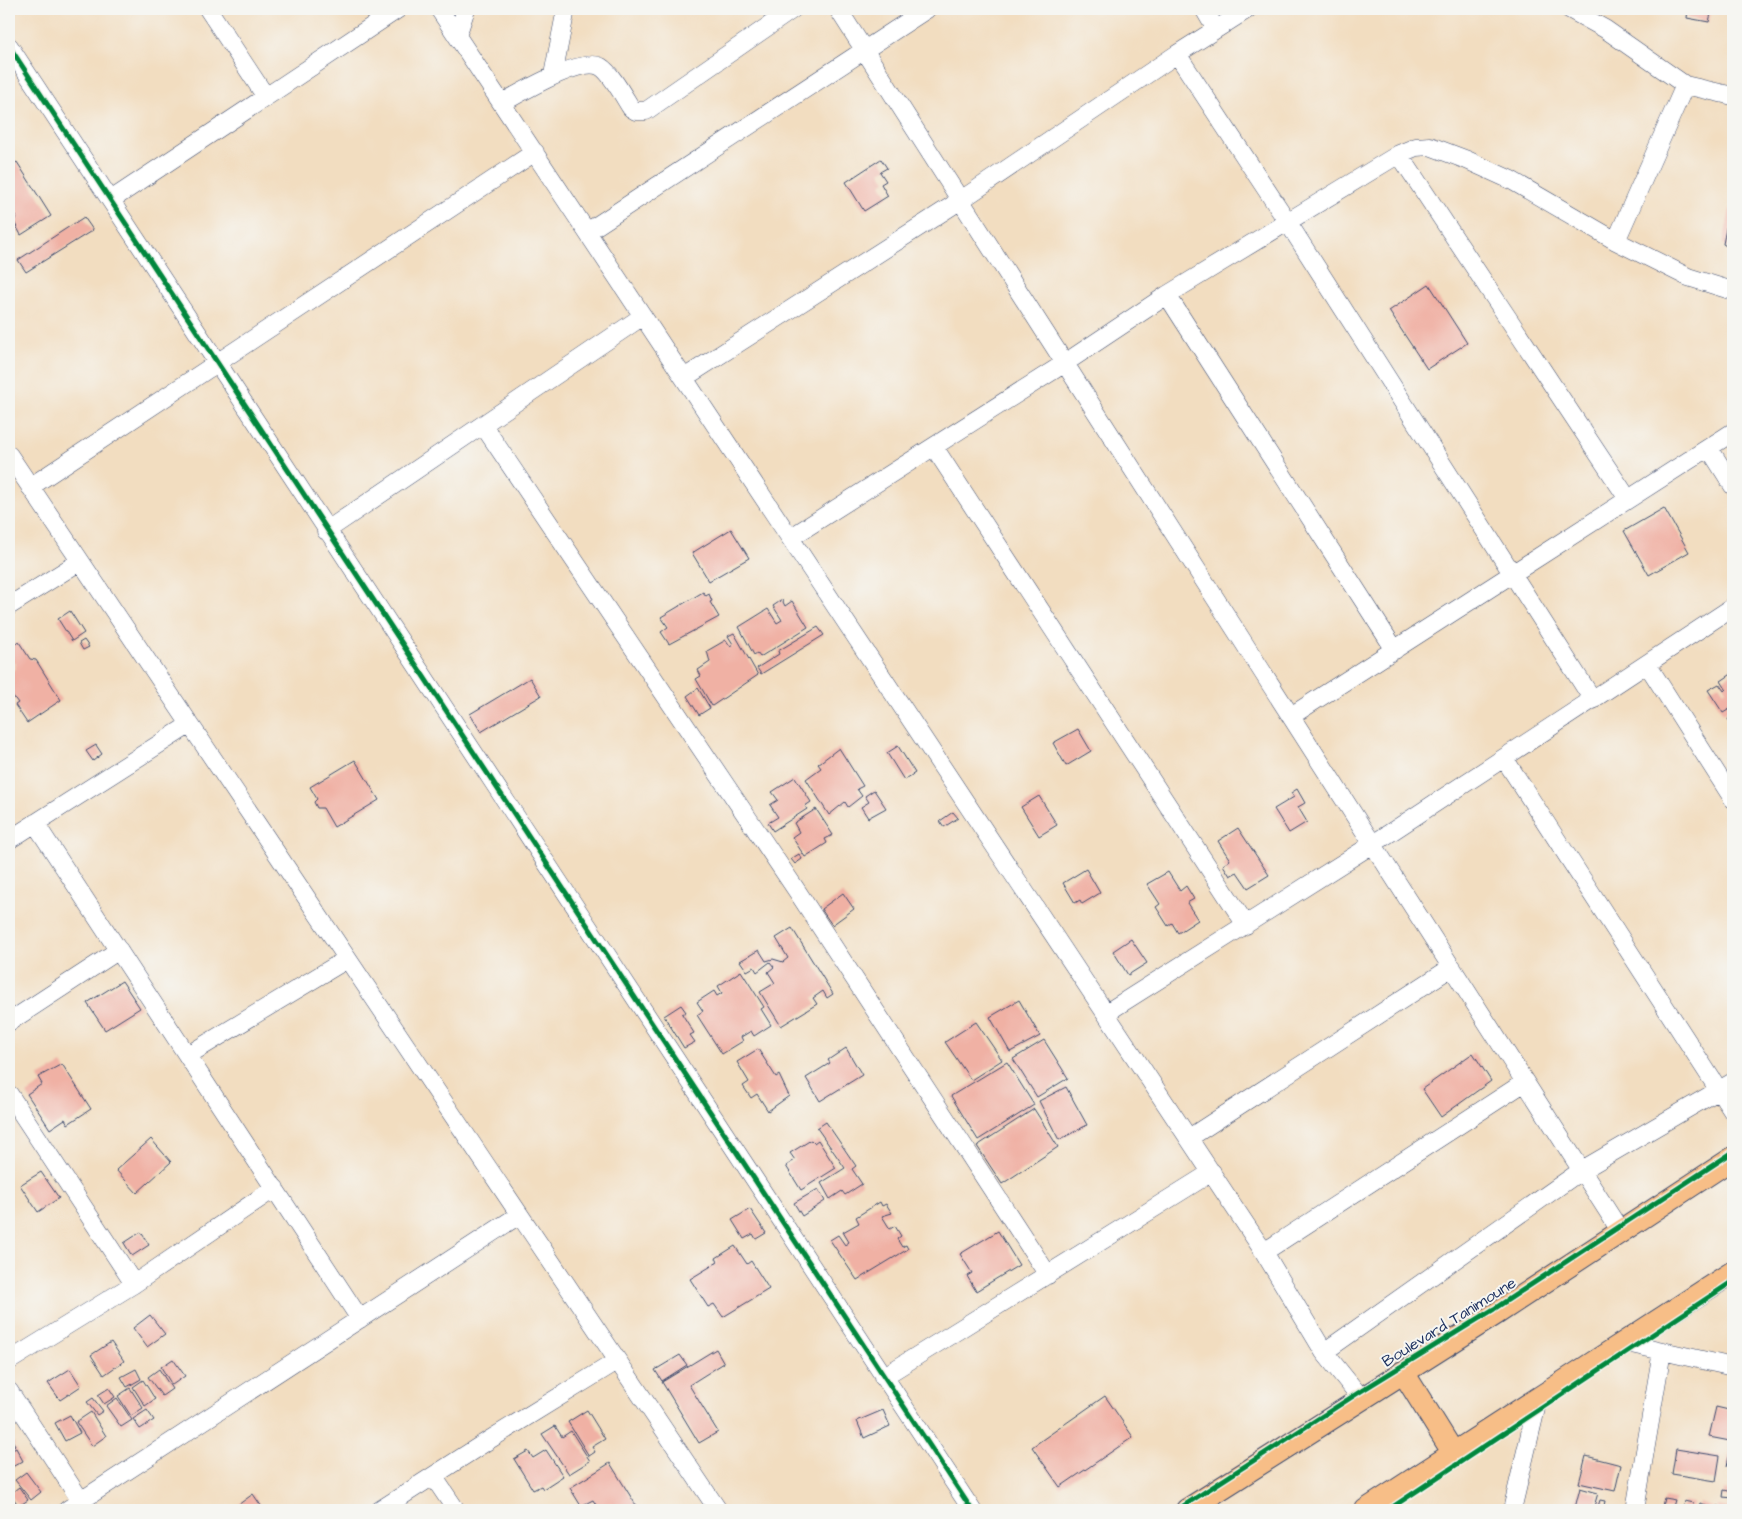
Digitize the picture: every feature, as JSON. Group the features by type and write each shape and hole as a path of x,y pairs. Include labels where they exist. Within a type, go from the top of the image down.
{"main road":[{"name":"Boulevard Tanimoune","path":"1187,1510 1621,1232 1733,1158"},
{"path":"1366,1510 1733,1272"},
{"path":"1403,1372 1454,1454"}],"street":[{"path":"208,9 266,97"},
{"path":"110,200 398,9"},
{"path":"439,9 1212,1172 1264,1252 1324,1352 1361,1398"},
{"path":"457,36 466,9"},
{"path":"554,75 566,9"},
{"path":"502,103 554,75 592,64 604,69 631,108 636,111 646,111 792,9"},
{"path":"838,9 1621,1232"},
{"path":"587,232 927,9"},
{"path":"1204,9 1216,28"},
{"path":"684,378 960,200 1216,28 1248,9"},
{"path":"1569,9 1605,30 1685,85 1733,96"},
{"path":"1594,9 1605,30"},
{"path":"9,46 326,531 972,1510"},
{"path":"1177,54 1287,221 1593,700"},
{"path":"1616,241 1685,85"},
{"path":"790,538 1287,221 1399,154 1416,147 1430,146 1467,160 1510,180 1616,241 1688,277 1733,291"},
{"path":"30,487 535,152"},
{"path":"1399,154 1628,499"},
{"path":"1167,296 1395,650"},
{"path":"326,531 644,316"},
{"path":"483,425 797,891 1048,1275"},
{"path":"1291,716 1733,432"},
{"path":"934,447 1246,925"},
{"path":"1709,448 1733,486"},
{"path":"9,455 79,562 718,1510"},
{"path":"9,606 79,562"},
{"path":"1106,1013 1373,844 1733,607"},
{"path":"1647,664 1730,788"},
{"path":"9,840 189,725"},
{"path":"1504,758 1726,1086 1733,1112"},
{"path":"35,823 360,1319"},
{"path":"9,1022 119,950"},
{"path":"188,1055 347,959"},
{"path":"1189,1138 1452,967"},
{"path":"1264,1252 1525,1082"},
{"path":"1324,1352 1582,1170 1726,1086"},
{"path":"9,1094 134,1284"},
{"path":"883,1377 1212,1172"},
{"path":"9,1361 134,1284 275,1188"},
{"path":"9,1391 74,1506 519,1215"},
{"path":"1627,1342 1733,1367"},
{"path":"1635,1510 1662,1351"},
{"path":"380,1510 617,1361"},
{"path":"1512,1510 1538,1400"},
{"path":"433,1476 456,1510"}],"building":[{"path":"1688,9 1712,9 1709,22 1687,18"},
{"path":"881,159 887,168 880,172 886,181 881,184 888,196 864,211 846,182"},
{"path":"17,162 51,216 21,235 13,220 17,218 13,211 9,214 9,167"},
{"path":"1730,209 1733,210 1733,250 1723,244"},
{"path":"84,217 93,230 26,272 18,260"},
{"path":"1429,284 1467,343 1427,369 1389,311"},
{"path":"1664,508 1689,552 1649,575 1624,531"},
{"path":"731,529 749,558 709,581 692,553"},
{"path":"703,592 706,596 709,594 712,601 710,602 719,617 669,644 661,632 668,627 661,617"},
{"path":"782,600 785,606 792,601 808,627 760,657 757,653 754,655 739,627 768,609 777,623 782,620 773,606"},
{"path":"70,611 84,633 72,641 58,619"},
{"path":"818,627 824,635 761,674 757,668 779,654 778,651"},
{"path":"734,633 758,675 712,706 696,679 701,676 698,670 710,662 707,651 726,640 730,646 733,644 728,636"},
{"path":"84,640 89,647 83,650 79,643"},
{"path":"19,642 30,659 36,660 61,700 27,723 15,705 18,703 10,692 9,694 9,668 11,671 15,669 15,663 9,664 9,647"},
{"path":"1733,673 1733,707 1723,713 1708,690 1719,684 1724,691 1726,689 1721,681"},
{"path":"530,678 541,696 481,732 470,714"},
{"path":"698,688 710,708 699,715 687,696"},
{"path":"1733,716 1733,728 1728,719"},
{"path":"1078,729 1091,751 1066,766 1053,743"},
{"path":"96,745 102,754 93,761 86,751"},
{"path":"898,746 915,773 904,780 887,753"},
{"path":"839,748 863,786 857,789 862,796 848,807 845,802 829,815 806,779 821,768 818,764"},
{"path":"355,760 379,800 334,827 323,808 317,808 314,802 317,799 310,787"},
{"path":"795,777 811,802 805,806 807,809 773,831 768,823 778,817 770,805 778,800 772,792"},
{"path":"1297,789 1305,803 1298,807 1307,822 1289,833 1274,809 1294,797 1291,793"},
{"path":"874,790 886,808 868,818 861,807 869,802 865,796"},
{"path":"1039,796 1057,825 1039,836 1021,807"},
{"path":"816,809 833,835 825,839 827,843 805,857 792,837 799,832 794,823"},
{"path":"953,812 958,818 944,827 940,821"},
{"path":"1238,828 1269,875 1248,888 1237,872 1230,876 1223,865 1230,860 1218,841"},
{"path":"799,854 802,859 795,864 791,859"},
{"path":"1086,869 1100,893 1082,904 1080,900 1075,903 1063,883"},
{"path":"1168,872 1180,891 1186,886 1194,899 1187,903 1198,920 1178,933 1172,923 1168,926 1156,907 1160,904 1147,884"},
{"path":"843,893 854,909 832,925 821,909"},
{"path":"792,928 833,994 827,998 823,991 813,998 817,1004 781,1026 760,992 775,983 768,972 774,967 770,962 757,972 754,967 747,971 740,961 759,950 766,961 773,959 783,962 788,958 776,938"},
{"path":"1131,939 1147,963 1128,975 1113,951"},
{"path":"741,971 764,1007 761,1009 771,1025 754,1036 751,1031 741,1037 743,1041 722,1054 697,1015 703,1011 697,1002 714,991 717,996 722,993 718,986"},
{"path":"122,981 140,1008 105,1030 87,1003"},
{"path":"1019,1000 1040,1036 1010,1052 990,1017"},
{"path":"681,1005 686,1012 682,1014 694,1033 690,1035 695,1042 684,1048 664,1016"},
{"path":"976,1022 1002,1060 971,1080 945,1042"},
{"path":"1044,1040 1068,1078 1037,1097 1013,1059"},
{"path":"846,1048 862,1075 820,1101 806,1078 830,1063 828,1060"},
{"path":"758,1049 776,1077 779,1075 789,1096 768,1111 757,1094 751,1098 743,1086 749,1082 737,1062"},
{"path":"1473,1053 1491,1081 1441,1117 1422,1089"},
{"path":"1007,1062 1034,1105 978,1140 951,1096"},
{"path":"62,1064 91,1109 68,1124 65,1119 50,1129 27,1094 42,1084 38,1077"},
{"path":"1066,1087 1087,1125 1059,1140 1039,1101"},
{"path":"1034,1109 1058,1147 1002,1184 977,1146"},
{"path":"826,1122 856,1166 852,1169 862,1184 845,1195 842,1191 830,1199 821,1183 845,1168 817,1128"},
{"path":"151,1139 171,1162 137,1193 116,1170"},
{"path":"811,1140 814,1143 818,1140 836,1168 801,1190 786,1166 795,1160 790,1153"},
{"path":"41,1172 59,1198 38,1212 20,1185"},
{"path":"818,1189 825,1201 802,1216 794,1203"},
{"path":"880,1202 882,1206 886,1204 892,1213 882,1216 890,1229 895,1226 901,1236 897,1239 902,1247 906,1245 908,1249 857,1280 830,1240 838,1235 845,1245 849,1242 843,1232 859,1223 856,1217"},
{"path":"750,1209 766,1233 756,1239 753,1234 744,1239 732,1220"},
{"path":"998,1231 1019,1265 976,1291 967,1276 972,1273 960,1254"},
{"path":"141,1232 149,1245 132,1256 124,1243"},
{"path":"735,1246 747,1264 751,1261 769,1289 723,1317 714,1304 708,1307 690,1279 718,1262 716,1258"},
{"path":"150,1315 165,1334 147,1347 133,1328"},
{"path":"111,1342 124,1361 104,1375 91,1355"},
{"path":"716,1349 724,1363 689,1385 718,1432 699,1443 662,1382"},
{"path":"680,1355 687,1365 662,1381 655,1370"},
{"path":"173,1359 185,1376 172,1385 161,1367"},
{"path":"70,1369 81,1386 60,1400 48,1383"},
{"path":"136,1369 141,1379 127,1387 121,1377"},
{"path":"159,1369 172,1389 162,1396 148,1377"},
{"path":"143,1380 155,1399 145,1406 133,1387"},
{"path":"109,1388 115,1397 104,1404 98,1395"},
{"path":"130,1388 143,1408 131,1416 118,1396"},
{"path":"1105,1396 1133,1437 1060,1487 1032,1447"},
{"path":"93,1398 103,1411 97,1415 87,1402"},
{"path":"117,1398 132,1420 121,1427 106,1406"},
{"path":"1716,1407 1733,1411 1730,1441 1709,1437"},
{"path":"147,1410 154,1420 140,1429 133,1419"},
{"path":"587,1410 605,1439 592,1447 595,1452 589,1456 568,1422"},
{"path":"883,1410 890,1426 864,1438 857,1421"},
{"path":"91,1412 106,1436 92,1446 76,1422"},
{"path":"70,1415 80,1433 65,1441 55,1423"},
{"path":"555,1426 562,1437 571,1431 590,1461 569,1474 542,1434"},
{"path":"9,1435 15,1445 9,1449"},
{"path":"16,1448 23,1461 12,1467 9,1461 9,1452"},
{"path":"1731,1448 1733,1448 1733,1467 1727,1466"},
{"path":"1676,1449 1720,1456 1716,1481 1672,1474"},
{"path":"546,1450 563,1476 543,1489 541,1486 533,1490 514,1459 528,1451 533,1458"},
{"path":"1586,1456 1621,1465 1615,1491 1579,1483"},
{"path":"610,1463 639,1510 599,1510 593,1500 581,1506 570,1488"},
{"path":"26,1472 41,1492 31,1500 15,1480"},
{"path":"19,1487 28,1500 19,1506 10,1494"},
{"path":"1580,1488 1598,1493 1593,1510 1575,1508"},
{"path":"1724,1490 1733,1492 1733,1498 1723,1497"},
{"path":"253,1494 264,1510 231,1510"},
{"path":"1664,1498 1675,1500 1672,1510 1661,1510"},
{"path":"1600,1500 1605,1501 1603,1510 1597,1510"},
{"path":"1684,1501 1693,1503 1692,1510 1682,1510"},
{"path":"1700,1503 1715,1508 1714,1510 1698,1510"},
{"path":"1718,1506 1733,1509 1733,1510 1718,1510"}],"cycle path":[{"path":"9,46 972,1510"},
{"path":"1177,1510 1358,1393 1494,1309 1733,1152"},
{"path":"1388,1510 1733,1281"}]}
